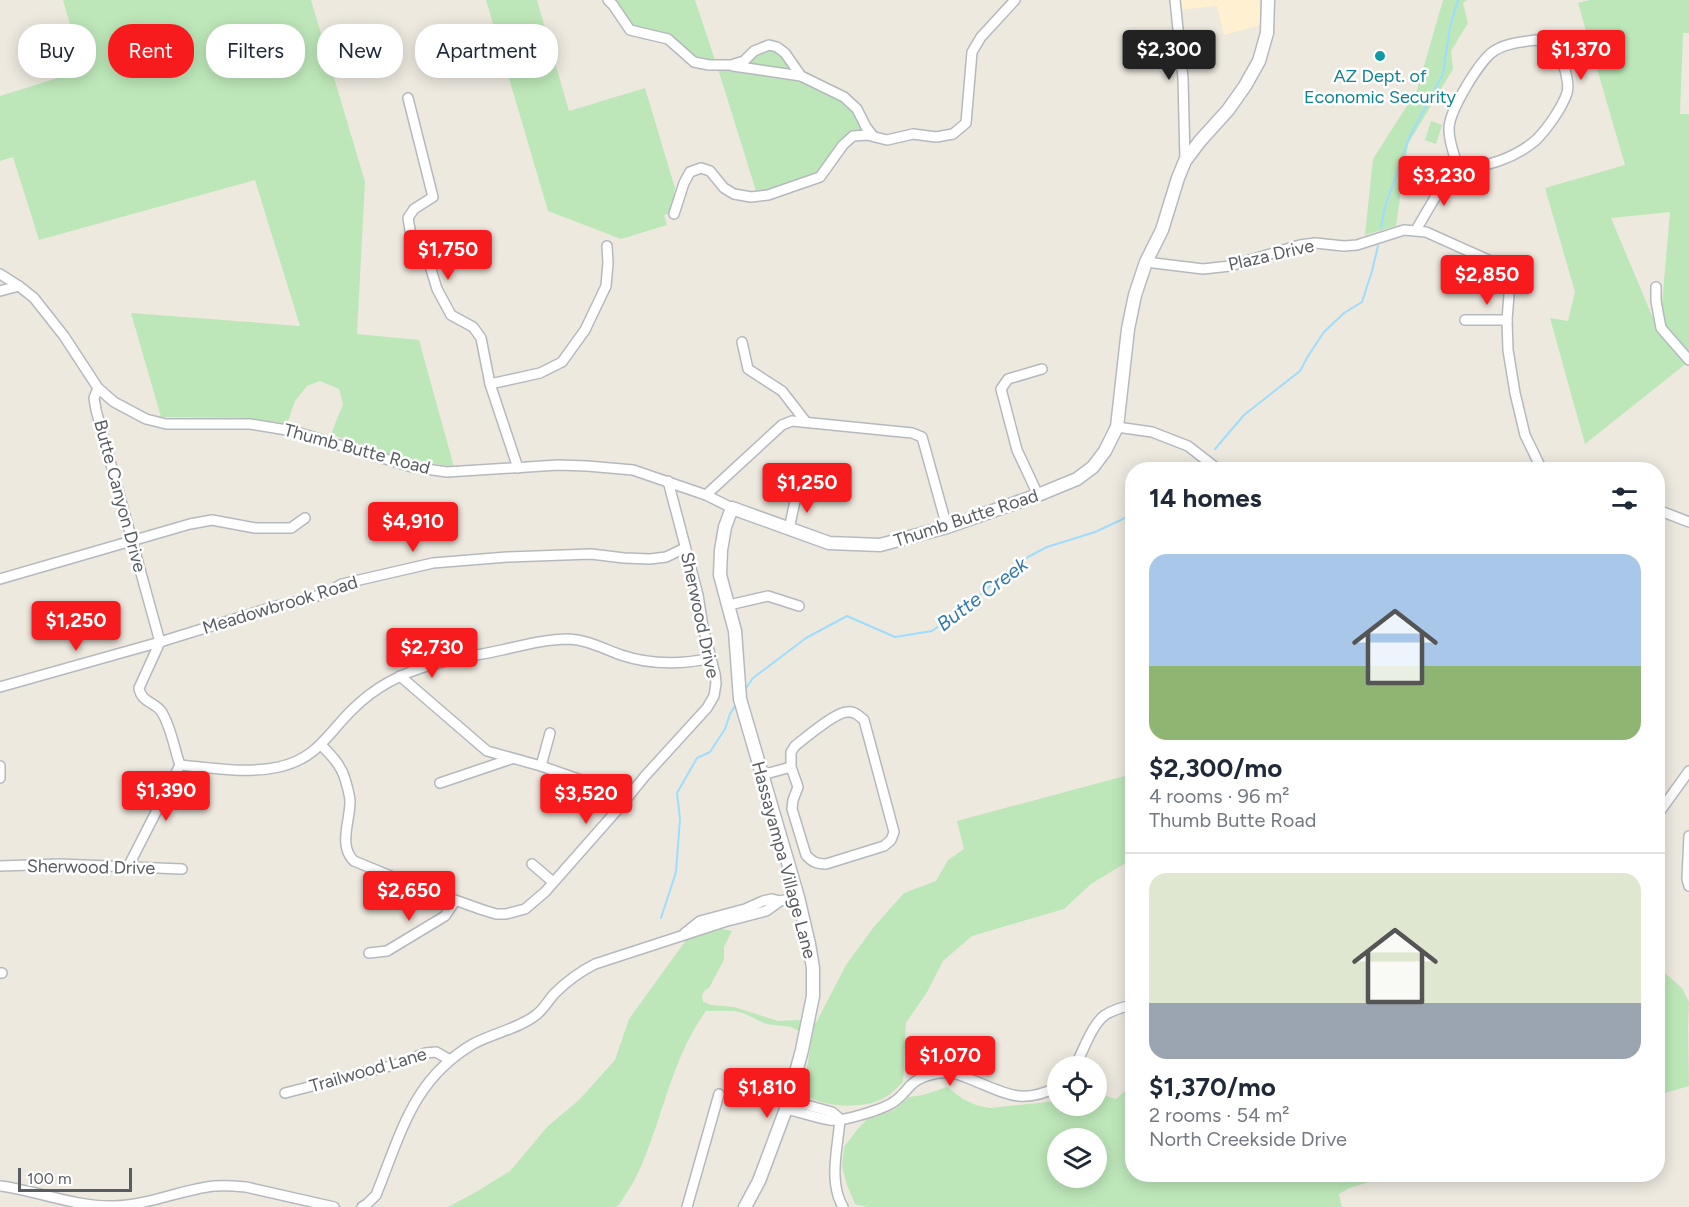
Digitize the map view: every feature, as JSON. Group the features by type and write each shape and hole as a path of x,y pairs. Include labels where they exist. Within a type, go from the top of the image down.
{"street":[{"path":"608,0 630,30 668,39 694,62 731,65 801,76 844,97 857,109 873,136"},
{"path":"674,214 690,172 700,168 710,171 724,188 734,194 751,197 768,195 820,177 843,145 853,136 867,135 887,140 913,134 936,137 953,134 966,123 972,52 981,37 1015,0"},
{"name":"Thumb Butte Road","path":"0,274 34,298 50,316 98,388 114,402 146,419 166,424 250,424 293,431 412,467 447,472 558,465 633,470 706,495 732,508 829,543 880,545 947,527 1077,479 1093,467 1105,451 1117,427 1128,329 1135,295 1146,262 1162,230 1185,161 1183,78 1175,0"},
{"path":"1185,161 1228,110 1259,61 1267,33 1268,0"},
{"path":"1416,230 1447,177 1459,170 1502,161 1522,150 1545,131 1568,88 1561,57 1555,48 1540,40 1524,41 1495,50 1487,57 1467,86 1450,119 1450,140 1459,170"},
{"path":"731,65 744,61 754,51 769,45 785,53 801,76"},
{"path":"408,98 433,197 414,209 408,218 411,236 430,266 436,289 451,315 473,327 481,339 490,384 518,468"},
{"name":"Plaza Drive","path":"1146,262 1203,268 1230,266 1300,245 1315,243 1344,246 1404,230 1416,230 1426,232 1496,263 1508,279 1508,350 1515,393 1525,435 1538,462"},
{"path":"490,384 540,374 562,362 585,330 606,286 607,246"},
{"path":"0,291 19,286"},
{"path":"1656,287 1661,328 1689,360"},
{"path":"1465,320 1507,320"},
{"path":"742,342 748,369 782,391 806,422"},
{"path":"1038,495 1017,450 1001,389 1008,379 1042,369"},
{"name":"Butte Canyon Drive","path":"98,388 94,398 160,642"},
{"path":"706,495 782,425 792,421 912,433 922,437 947,527"},
{"path":"1117,427 1152,432 1188,446 1209,462"},
{"name":"Sherwood Drive","path":"321,745 339,765 345,779 350,801 345,844 349,857 354,861 415,886 490,912 506,914 525,909 537,900 707,708 714,696 716,683 698,595 668,481"},
{"path":"789,529 797,492"},
{"name":"Hassayampa Village Lane","path":"732,508 725,527 720,575 735,632 740,699 798,897 813,968 813,996 787,1104 759,1181 745,1207"},
{"path":"1665,513 1689,522"},
{"path":"0,579 190,524 212,520 255,528 291,528 305,518"},
{"name":"Meadowbrook Road","path":"0,687 160,642 276,606 308,599 342,584 433,563 591,554 650,559 666,556 686,548"},
{"path":"729,605 768,596 799,606"},
{"path":"180,765 231,770 263,770 300,760 321,745 351,710 389,681 409,671 543,641 570,639 594,644 621,655 650,662 672,664 711,658"},
{"path":"128,867 180,765 167,723 159,709 143,698 139,688 160,642"},
{"path":"400,676 488,751 581,780 619,808"},
{"path":"848,711 858,714 864,720 894,832 891,840 884,846 826,864 811,861 806,855 792,809 798,787 790,768 791,752 795,746 839,714 848,711"},
{"path":"541,766 550,732"},
{"path":"440,783 511,759"},
{"path":"0,766 0,778"},
{"path":"762,775 790,768"},
{"path":"1665,804 1689,771"},
{"path":"1689,836 1689,886"},
{"name":"Sherwood Drive","path":"0,866 59,864 182,869"},
{"path":"532,864 553,882"},
{"path":"362,1207 376,1195 415,1101 429,1080 450,1060 474,1043 537,1015 562,986 595,964 681,936 700,921 734,916 763,901 772,899 780,901 798,897"},
{"path":"369,953 387,951 445,916 455,900"},
{"path":"1080,1056 1103,1016 1125,1007"},
{"name":"Trailwood Lane","path":"285,1093 398,1064 425,1053 436,1052 450,1060"},
{"path":"787,1104 823,1113 830,1120 840,1119 873,1112 897,1101 921,1077 948,1073 959,1074 1006,1095 1030,1097 1047,1092"},
{"path":"687,1207 719,1094"},
{"path":"840,1119 835,1186 843,1207"},
{"path":"0,1186 85,1205 115,1206 148,1202 215,1186 233,1186 334,1207"}],"shaded area":[{"path":"1178,0 1259,0 1261,25 1224,35 1217,6 1179,10"}],"green space":[{"path":"63,0 311,0 318,24 317,78 334,78 365,182 357,334 419,340 454,467 376,451 331,434 343,404 339,389 320,381 307,386 295,401 287,424 247,418 161,417 131,313 300,326 255,180 39,240 13,157 0,161 0,96 57,78 96,78 96,24 70,24"},
{"path":"486,0 537,0 544,24 493,24"},
{"path":"615,0 695,0 716,63 695,58 675,40 634,27"},
{"path":"1443,0 1467,0 1463,3 1468,23 1451,51 1453,69 1408,144 1396,226 1365,235 1373,159 1417,90"},
{"path":"1590,0 1689,0 1689,33 1683,33 1680,114 1689,114 1689,354 1666,328 1662,304 1670,212 1611,218 1658,330 1688,362 1585,444 1550,318 1568,321 1575,292 1545,188 1625,165 1578,3"},
{"path":"768,49 781,53 790,69 746,65 756,54"},
{"path":"718,69 794,77 841,98 852,108 864,131 848,134 841,139 818,175 757,194"},
{"path":"558,73 569,111 645,88 675,188 671,213 664,215 667,225 621,239 548,211 509,78 558,78"},
{"path":"1431,121 1442,125 1436,144 1425,140"},
{"path":"1125,776 1125,864 1091,884 1064,909 972,936 943,961 927,992 906,1023 903,1082 895,1090 880,1100 862,1105 829,1104 819,1101 803,1092 812,1037 791,1027 766,1024 743,1013 706,1011 684,1049 647,1153 619,1205 615,1207 448,1207 510,1171 548,1126 579,1100 615,1060 629,1019 689,936 714,927 732,931 724,947 724,960 709,988 702,995 703,1002 734,1007 778,1021 797,1020 816,1023 846,965 873,928 904,893 936,881 948,860 964,849 957,821"},
{"path":"1665,973 1682,988 1689,1002 1689,1086 1665,1093"},
{"path":"947,1087 963,1099 990,1108 1047,1102 1047,1116 1107,1116 1107,1096 1116,1099 1125,1091 1125,1182 1369,1182 1349,1188 1339,1194 1342,1207 867,1207 855,1204 842,1167 844,1147 867,1119 894,1110 909,1097"}],"waterway":[{"name":"Butte Creek","path":"1381,228 1385,207 1409,138 1443,74 1450,27 1458,0"},
{"name":"Butte Creek","path":"1215,449 1244,415 1300,371 1324,332 1344,313 1362,302 1378,246"},
{"name":"Butte Creek","path":"745,690 753,678 806,638 847,616 895,637 932,631 970,604 1003,574 1028,557 1047,547 1095,532 1125,517"},
{"name":"Butte Creek","path":"661,918 676,872 680,819 677,793 697,758 710,752 725,729 735,706"}],"place":[{"name":"AZ Dept. of Economic Security","path":"1380,56"}]}
